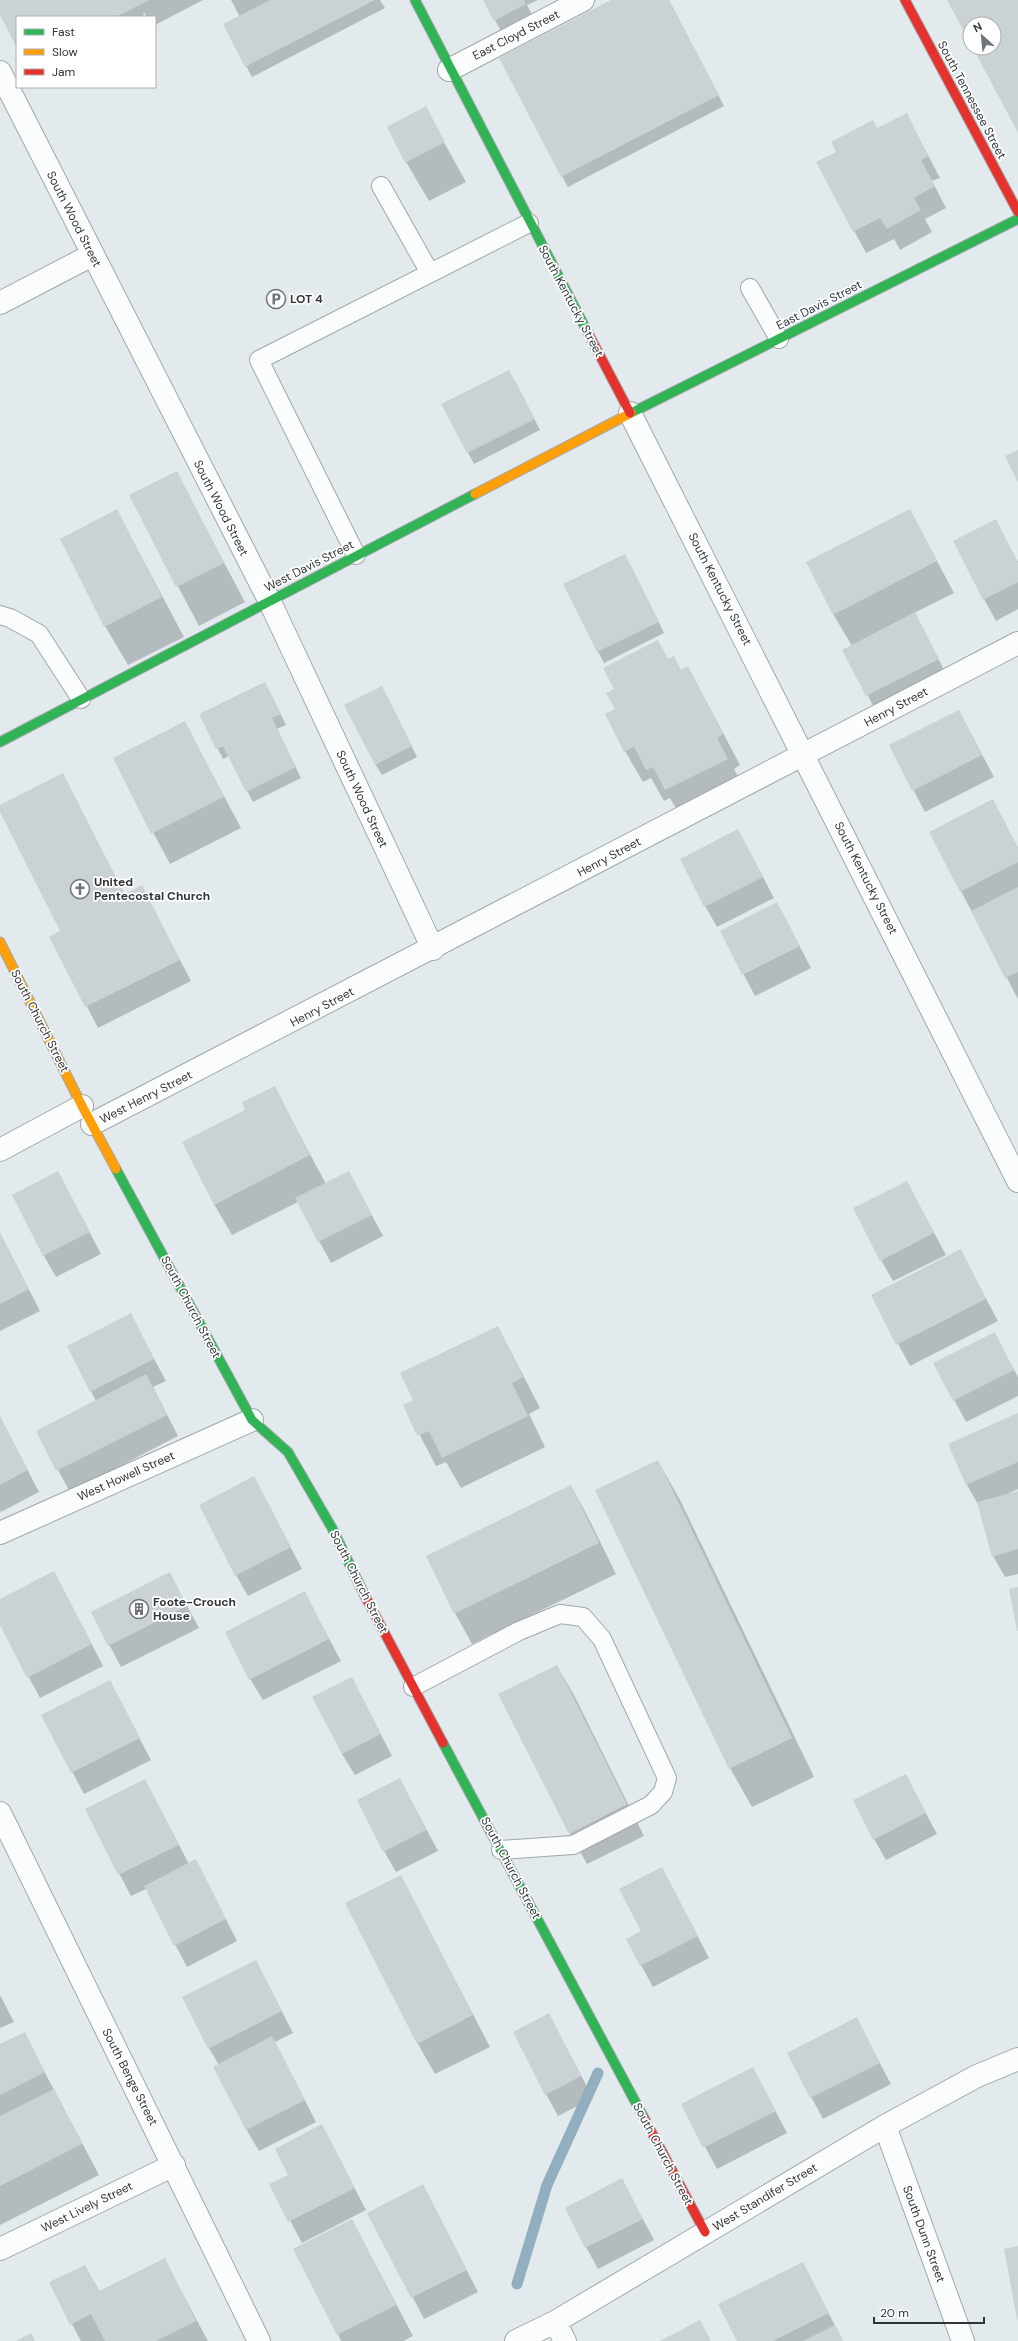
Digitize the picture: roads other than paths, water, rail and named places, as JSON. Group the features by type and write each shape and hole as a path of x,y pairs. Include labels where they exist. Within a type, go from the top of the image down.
{"street":[{"name":"South Kentucky Street","path":"415,0 449,70 630,413 1018,1181"},
{"name":"East Cloyd Street","path":"449,70 583,0"},
{"name":"South Tennessee Street","path":"905,0 1018,212"},
{"name":"South Wood Street","path":"0,72 268,600 432,949"},
{"name":"East Davis Street","path":"630,413 1018,219"},
{"path":"0,303 92,254"},
{"name":"West Davis Street","path":"0,742 268,600 630,413"},
{"name":"Henry Street","path":"200,1070 1018,643"},
{"name":"South Church Street","path":"0,942 82,1106 252,1420 288,1452 332,1528 356,1580 705,2232"},
{"name":"West Henry Street","path":"92,1124 200,1070"},
{"path":"0,1150 82,1106"},
{"name":"West Howell Street","path":"0,1533 252,1420"},
{"name":"South Benge Street","path":"0,1813 259,2341"},
{"name":"West Standifer Street","path":"516,2341 560,2332 705,2232 885,2126 977,2076 1018,2058"},
{"name":"South Dunn Street","path":"885,2126 963,2341"},
{"name":"West Lively Street","path":"0,2249 174,2166"}],"lane":[{"path":"382,186 430,273"},
{"path":"356,555 259,360 529,222"},
{"path":"750,288 779,339"},
{"path":"0,615 10,618 40,634 81,699"},
{"path":"413,1686 519,1631 560,1614 583,1617 602,1638 667,1778 662,1792 651,1805 573,1845 501,1850"}],"waterway":[{"path":"517,2284 547,2185 598,2073"}],"place":[{"name":"LOT 4","path":"276,299"},
{"name":"United Pentecostal Church","path":"80,889"},
{"name":"Foote-Crouch House","path":"139,1609"}]}
